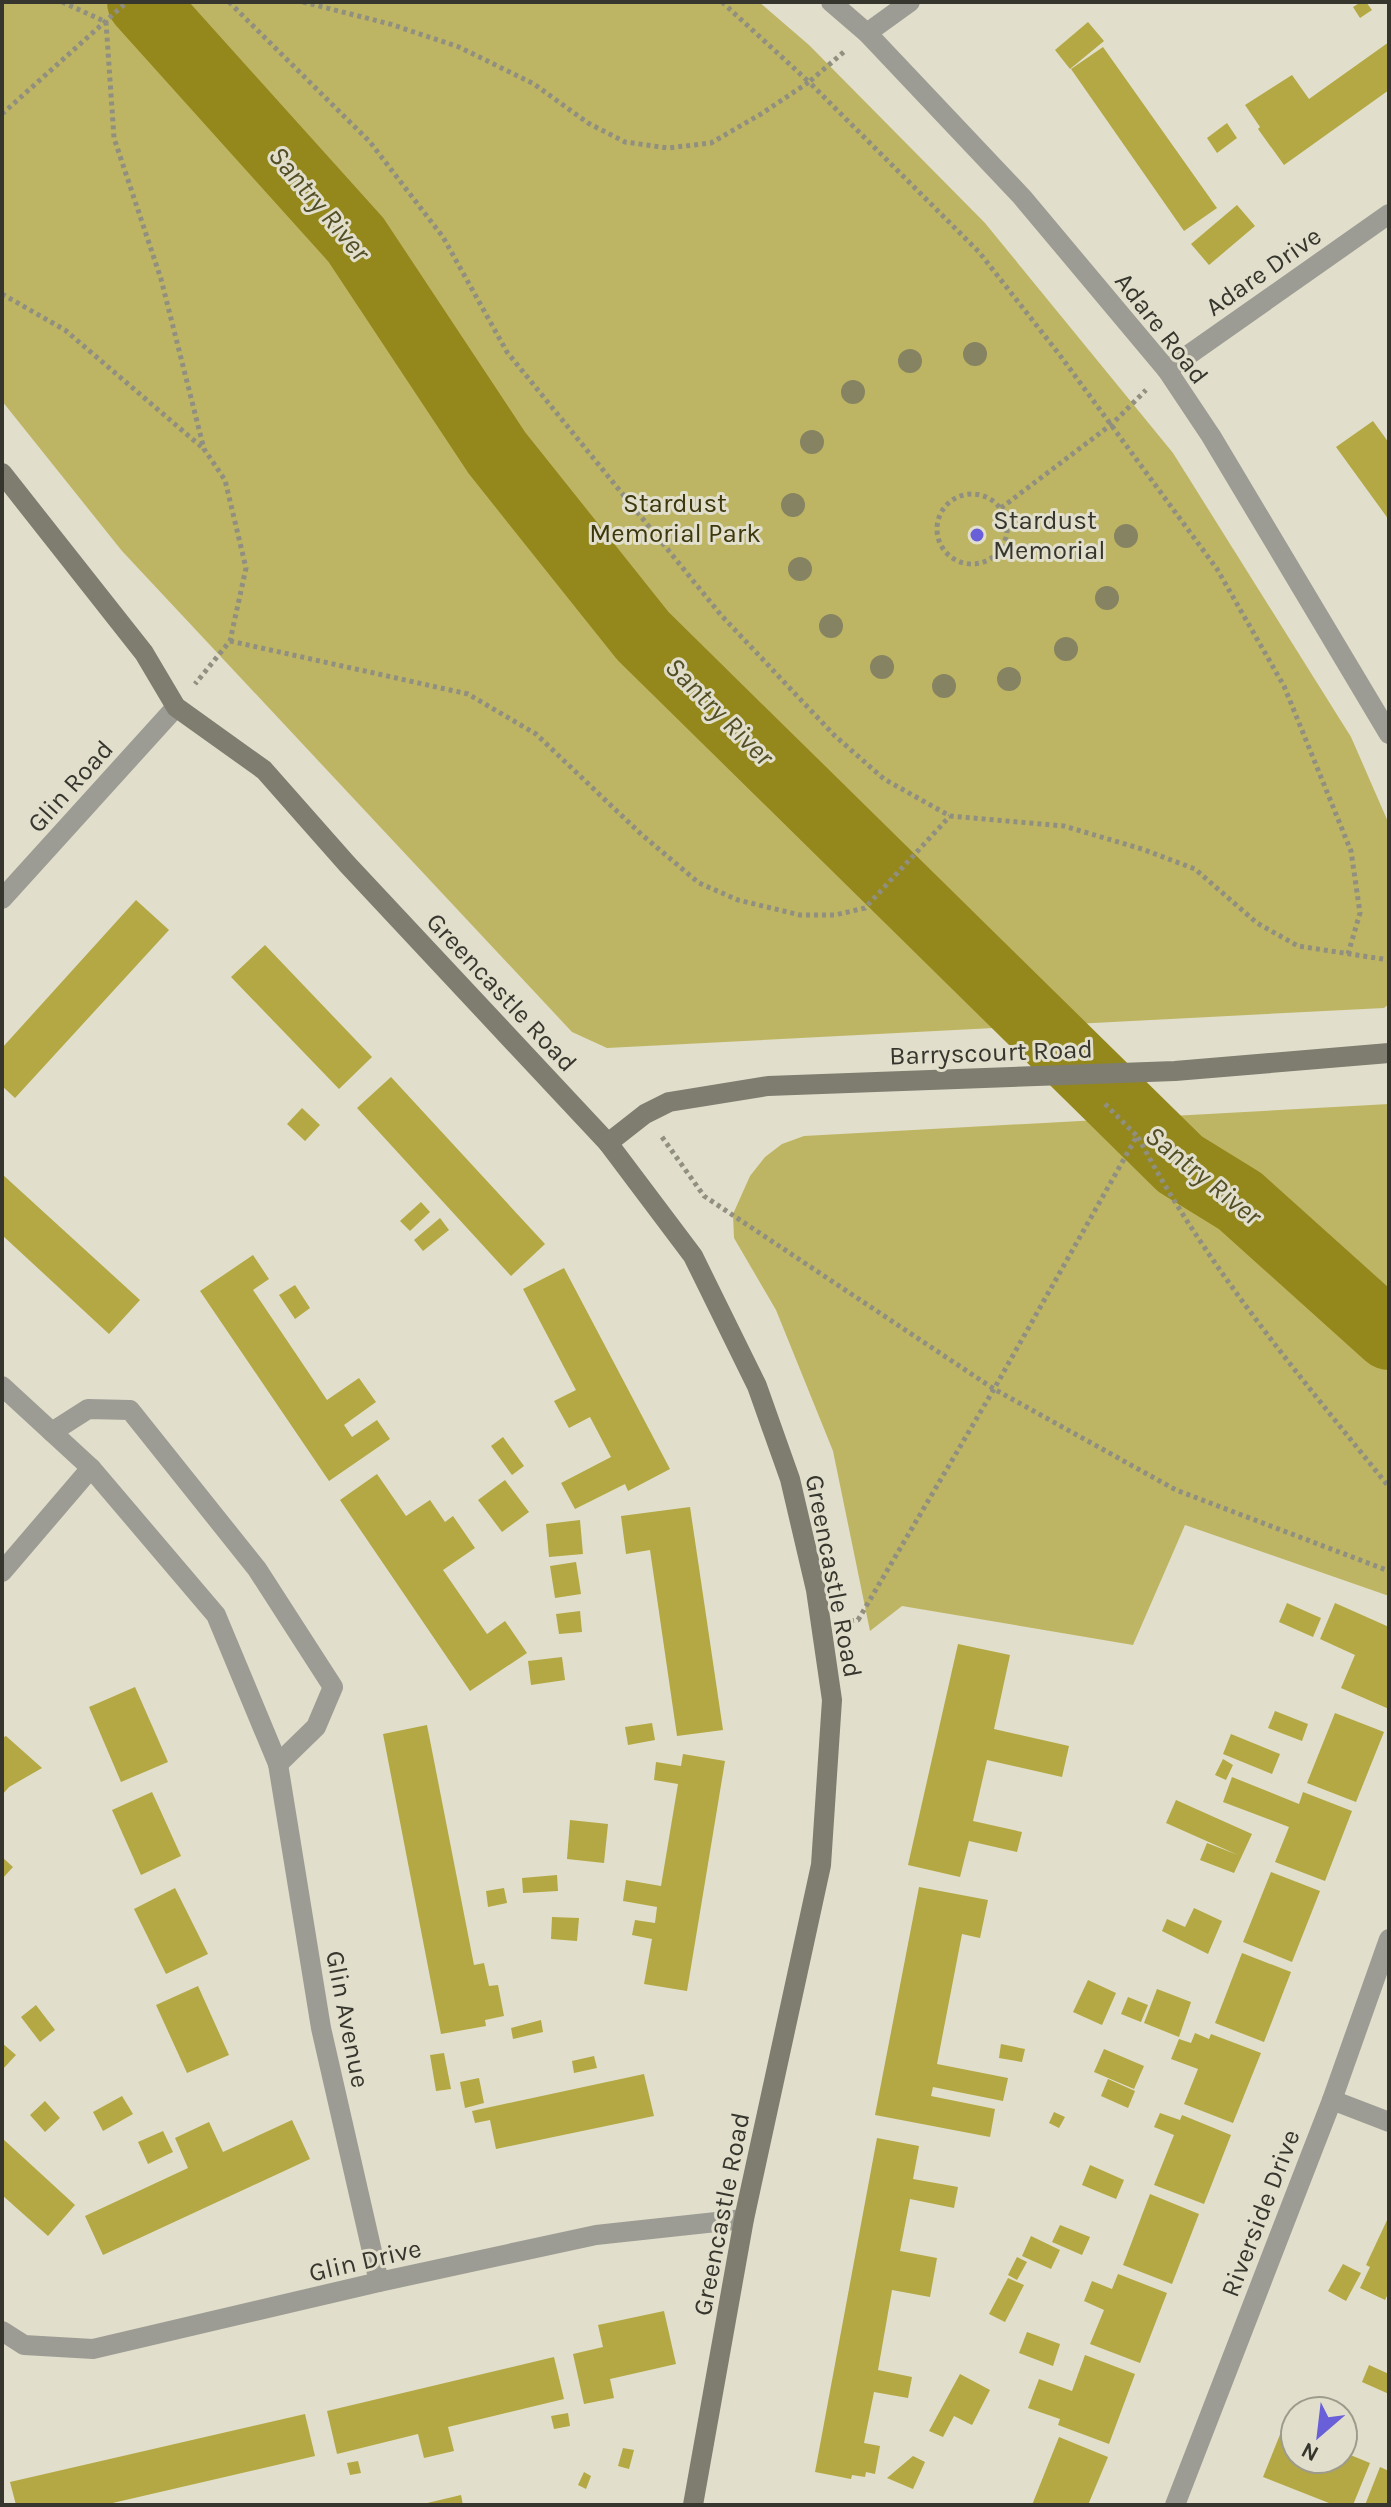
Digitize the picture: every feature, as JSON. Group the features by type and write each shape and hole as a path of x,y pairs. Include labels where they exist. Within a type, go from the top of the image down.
{"street":[{"name":"Adare Road","path":"831,2 867,33 1022,197 1167,370 1220,450 1389,734"},
{"path":"867,33 910,2"},
{"name":"Adare Drive","path":"1167,370 1389,214"},
{"name":"Greencastle Road","path":"2,473 144,653 176,707 264,770 347,864 608,1143 693,1256 757,1386 790,1479 816,1590 832,1700 821,1865 744,2219 693,2505"},
{"name":"Glin Road","path":"2,899 176,707"},
{"name":"Barryscourt Road","path":"608,1143 645,1114 669,1102 768,1086 1175,1071 1389,1053"},
{"name":"Glin Avenue","path":"2,1386 91,1468 216,1615 278,1764 321,2028 379,2282"},
{"path":"52,1432 88,1409 130,1410 257,1569 333,1687 316,1727 278,1764"},
{"path":"2,1572 91,1468"},
{"name":"Riverside Drive","path":"1175,2505 1332,2100 1389,1939"},
{"path":"1332,2100 1389,2122"},
{"name":"Glin Drive","path":"2,2331 24,2345 93,2349 596,2235 744,2219"}],"path":[{"path":"62,2 106,22"},
{"path":"2,114 127,2"},
{"path":"229,2 370,142 443,237 507,352 721,615 793,695 884,779 950,816 1064,826 1142,849 1195,869 1257,923 1298,946 1389,960"},
{"path":"303,2 390,24 459,47 534,84 588,123 625,142 668,148 711,143 809,82 867,33"},
{"path":"722,2 809,82 979,252 1112,424 1217,569 1284,686 1351,851 1360,913 1348,954"},
{"path":"106,22 114,138 161,279 204,449"},
{"path":"2,294 65,330 204,449 225,480 246,568 230,641 176,707"},
{"path":"1001,508 1112,424 1167,370"},
{"path":"978,494 991,499 1001,508 1007,521 1008,535 1003,548 993,559 967,565 953,560 943,550 937,524 941,511 951,500 978,494"},
{"path":"230,641 468,694 536,734 641,834 699,883 738,900 800,915 835,915 865,908 950,816"},
{"path":"1075,1074 1137,1136 1193,1232 1259,1326 1389,1487"},
{"path":"645,1114 704,1196 994,1389 1176,1490 1389,1571"},
{"path":"821,1626 858,1620 994,1389 1137,1136"}],"green space":[{"name":"Stardust Memorial Park","path":"2,2 759,2 809,45 985,223 1173,453 1351,737 1389,824 1389,1004 1384,1008 607,1048 572,1032 122,551 2,401"},
{"path":"1389,1104 1389,1596 1185,1525 1133,1645 902,1606 870,1631 833,1451 776,1310 734,1238 733,1214 750,1176 765,1157 782,1144 804,1136"}],"building":[{"path":"1366,2 1372,10 1360,18 1353,7"},
{"path":"1088,22 1104,41 1070,69 1055,50"},
{"path":"1389,42 1389,90 1284,165 1245,105 1292,75 1309,99"},
{"path":"1103,47 1217,208 1184,231 1071,69"},
{"path":"1227,123 1237,138 1217,153 1207,138"},
{"path":"1237,205 1255,226 1209,265 1191,244"},
{"path":"1373,421 1389,443 1389,520 1336,447"},
{"path":"136,900 169,930 15,1098 2,1086 2,1048"},
{"path":"265,945 372,1057 339,1089 231,977"},
{"path":"391,1077 545,1244 511,1276 357,1108"},
{"path":"302,1108 320,1125 305,1141 287,1124"},
{"path":"2,1174 140,1300 109,1334 2,1235"},
{"path":"421,1202 430,1212 410,1231 400,1221"},
{"path":"440,1218 449,1230 423,1251 414,1240"},
{"path":"253,1255 269,1279 253,1290 327,1400 359,1378 376,1402 344,1425 352,1437 377,1420 390,1439 329,1481 200,1291"},
{"path":"564,1268 670,1469 628,1491 625,1484 575,1509 561,1483 611,1457 590,1417 569,1428 554,1401 576,1390 523,1289"},
{"path":"295,1285 310,1308 295,1319 279,1295"},
{"path":"503,1437 524,1466 512,1475 491,1446"},
{"path":"377,1474 406,1516 430,1500 445,1522 453,1516 475,1548 443,1570 487,1634 505,1621 527,1653 470,1691 340,1500"},
{"path":"505,1480 529,1512 502,1532 478,1500"},
{"path":"690,1507 723,1730 677,1736 650,1550 626,1554 621,1516"},
{"path":"580,1520 583,1554 549,1557 546,1524"},
{"path":"576,1562 581,1594 555,1598 550,1566"},
{"path":"1287,1603 1321,1618 1313,1637 1279,1622"},
{"path":"1335,1603 1389,1627 1389,1709 1341,1688 1355,1655 1320,1639"},
{"path":"580,1611 582,1632 559,1634 556,1614"},
{"path":"958,1644 1010,1655 994,1729 1069,1746 1062,1777 987,1760 973,1821 1022,1832 1017,1852 969,1841 960,1877 908,1865"},
{"path":"562,1657 565,1680 531,1685 528,1661"},
{"path":"135,1687 168,1762 121,1782 89,1707"},
{"path":"1275,1711 1308,1724 1302,1741 1268,1728"},
{"path":"1335,1713 1384,1732 1356,1802 1307,1783"},
{"path":"652,1723 655,1740 628,1745 625,1727"},
{"path":"427,1725 474,1965 484,1963 489,1986 498,1985 504,2016 485,2020 486,2026 441,2034 383,1734"},
{"path":"1231,1734 1280,1754 1272,1774 1223,1754"},
{"path":"6,1736 42,1768 9,1787 2,1795 2,1738"},
{"path":"683,1754 725,1761 687,1991 644,1984 652,1939 632,1935 635,1920 655,1923 657,1907 623,1901 626,1880 661,1886 678,1784 654,1780 656,1762 681,1766"},
{"path":"1223,1759 1233,1765 1226,1780 1215,1775"},
{"path":"1232,1777 1299,1804 1303,1792 1352,1811 1325,1881 1275,1862 1289,1827 1223,1802"},
{"path":"152,1792 181,1856 141,1875 112,1810"},
{"path":"1176,1800 1252,1834 1234,1873 1200,1860 1207,1843 1238,1855 1166,1823"},
{"path":"570,1820 608,1824 604,1863 567,1859"},
{"path":"2,1857 13,1867 2,1879"},
{"path":"1271,1872 1320,1891 1292,1962 1243,1942"},
{"path":"557,1875 558,1891 523,1893 522,1878"},
{"path":"919,1887 988,1900 980,1938 962,1934 937,2064 1008,2078 1003,2101 933,2087 931,2096 995,2109 990,2137 875,2115"},
{"path":"175,1888 208,1954 166,1974 134,1909"},
{"path":"504,1888 507,1903 488,1907 486,1891"},
{"path":"1194,1908 1222,1921 1208,1954 1162,1931 1167,1919 1185,1927"},
{"path":"552,1917 579,1918 577,1941 551,1939"},
{"path":"1242,1953 1291,1972 1264,2042 1215,2023"},
{"path":"1088,1980 1116,1993 1102,2025 1073,2012"},
{"path":"198,1986 229,2055 187,2073 156,2005"},
{"path":"1157,1989 1191,2002 1179,2037 1144,2023"},
{"path":"1128,1997 1148,2005 1141,2022 1121,2014"},
{"path":"36,2005 55,2030 40,2042 21,2017"},
{"path":"541,2020 543,2032 513,2039 511,2028"},
{"path":"1195,2033 1209,2039 1211,2034 1261,2053 1233,2123 1184,2104 1198,2069 1171,2059 1179,2039 1191,2043"},
{"path":"2,2043 16,2055 2,2070"},
{"path":"1001,2044 1025,2049 1022,2062 999,2058"},
{"path":"1104,2049 1144,2066 1134,2089 1094,2072"},
{"path":"444,2053 451,2089 436,2091 430,2055"},
{"path":"594,2056 597,2068 574,2073 572,2061"},
{"path":"644,2074 654,2116 496,2149 490,2120 475,2123 472,2111"},
{"path":"479,2078 484,2103 465,2108 460,2082"},
{"path":"1108,2079 1135,2091 1128,2108 1101,2096"},
{"path":"122,2096 133,2114 103,2131 93,2112"},
{"path":"45,2101 60,2118 45,2132 30,2115"},
{"path":"1054,2112 1065,2117 1059,2128 1049,2123"},
{"path":"1160,2113 1180,2120 1182,2115 1231,2135 1204,2204 1154,2185 1174,2135 1154,2127"},
{"path":"292,2120 310,2159 103,2255 85,2216 188,2168 175,2138 209,2122 223,2152"},
{"path":"163,2131 173,2152 148,2164 138,2142"},
{"path":"2,2138 75,2205 48,2236 2,2195"},
{"path":"877,2138 919,2146 913,2179 958,2187 954,2208 910,2199 900,2251 937,2258 930,2297 892,2290 878,2370 912,2377 908,2398 874,2392 864,2443 880,2446 875,2474 866,2472 865,2477 852,2475 851,2479 815,2472"},
{"path":"1090,2165 1124,2180 1116,2199 1082,2185"},
{"path":"1150,2194 1199,2214 1172,2284 1123,2265"},
{"path":"1389,2216 1389,2292 1385,2300 1360,2288 1370,2267 1366,2265"},
{"path":"1060,2225 1090,2237 1082,2255 1052,2242"},
{"path":"1031,2236 1060,2250 1051,2269 1022,2256"},
{"path":"1017,2257 1027,2262 1017,2280 1008,2275"},
{"path":"1343,2264 1361,2273 1346,2301 1328,2291"},
{"path":"1118,2274 1167,2293 1140,2363 1090,2344 1104,2310 1084,2301 1092,2281 1112,2289"},
{"path":"1008,2278 1024,2285 1005,2322 989,2314"},
{"path":"664,2311 676,2364 610,2379 614,2398 584,2404 573,2354 603,2347 598,2325"},
{"path":"1027,2332 1060,2344 1053,2366 1019,2353"},
{"path":"1085,2355 1135,2374 1109,2444 1058,2425 1060,2419 1028,2408 1039,2379 1072,2391"},
{"path":"554,2357 564,2399 448,2427 454,2451 424,2458 418,2434 337,2454 327,2411"},
{"path":"1369,2365 1389,2374 1389,2394 1362,2382"},
{"path":"960,2374 990,2390 972,2425 954,2416 943,2437 929,2431"},
{"path":"568,2413 570,2426 554,2429 551,2416"},
{"path":"305,2414 315,2456 104,2505 16,2505 10,2482"},
{"path":"1059,2437 1108,2457 1088,2505 1032,2505"},
{"path":"1279,2437 1279,2475 1359,2475 1359,2459 1370,2463 1353,2505 1334,2505 1263,2477"},
{"path":"623,2448 634,2450 629,2469 618,2466"},
{"path":"913,2456 925,2462 913,2489 887,2478"},
{"path":"358,2461 361,2473 350,2475 347,2463"},
{"path":"1380,2467 1389,2471 1389,2505 1365,2505"},
{"path":"584,2472 591,2476 586,2489 578,2485"},
{"path":"461,2495 463,2505 423,2505 423,2504"}],"waterway":[{"name":"Santry River","path":"142,2 356,240 497,453 643,636 1180,1164 1240,1201 1389,1335"}],"place":[{"name":"Stardust Memorial","path":"977,535"}]}
